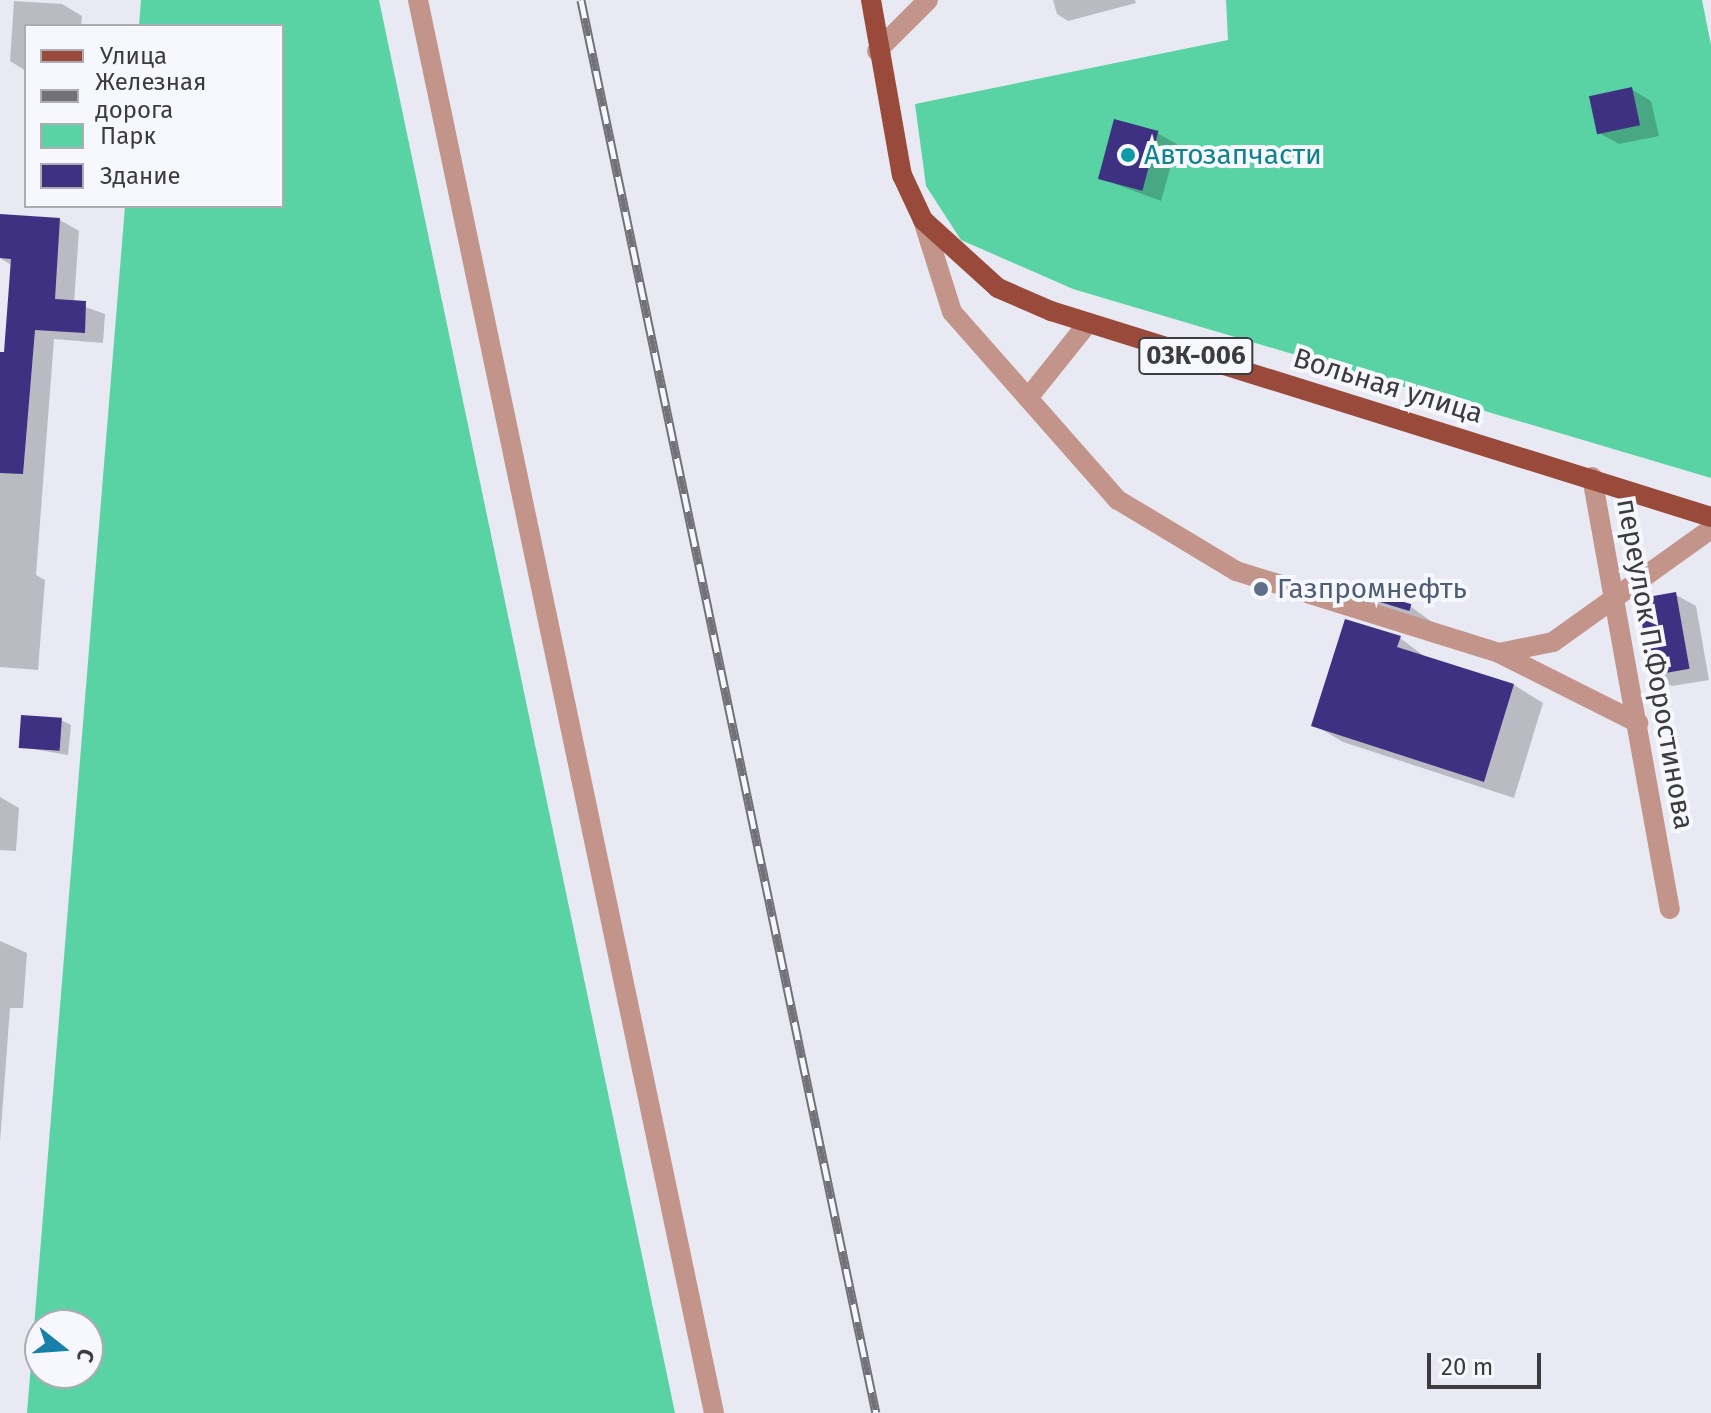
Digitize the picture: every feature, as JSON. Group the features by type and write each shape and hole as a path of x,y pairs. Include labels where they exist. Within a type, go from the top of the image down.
{"main road":[{"name":"Вольная улица","path":"871,0 877,51 902,175 923,220 998,288 1088,323 1592,477 1711,517"}],"street":[{"path":"418,0 714,1413"},
{"path":"877,51 928,0"},
{"path":"923,220 952,312 1118,500 1236,571 1499,653 1638,723"},
{"path":"1028,398 1088,323"},
{"name":"переулок П.Форостинова","path":"1592,477 1670,909"},
{"path":"1499,653 1553,642 1711,529"}],"green space":[{"path":"141,0 379,0 675,1413 27,1413 29,1389 104,1389 104,1309 35,1309 125,208 284,208 284,24 139,24"},
{"path":"1226,0 1702,0 1711,45 1711,478 1073,289 961,240 926,186 915,104 1228,40"}],"building":[{"path":"1632,87 1640,125 1597,134 1589,96"},
{"name":"Автозапчасти","path":"1114,119 1158,131 1142,191 1098,179"},
{"path":"0,214 60,218 55,299 86,301 85,333 35,330 23,474 0,473 0,352 4,352 11,259 0,258"},
{"path":"1355,587 1411,604 1409,611 1353,594"},
{"path":"1676,592 1690,669 1651,676 1638,599"},
{"path":"1345,619 1401,636 1397,647 1514,684 1484,782 1311,726"},
{"path":"21,715 62,718 60,751 19,748"}],"railway":[{"path":"581,0 876,1413"}],"place":[{"name":"Автозапчасти","path":"1128,155"},
{"name":"Газпромнефть","path":"1261,589"}]}
